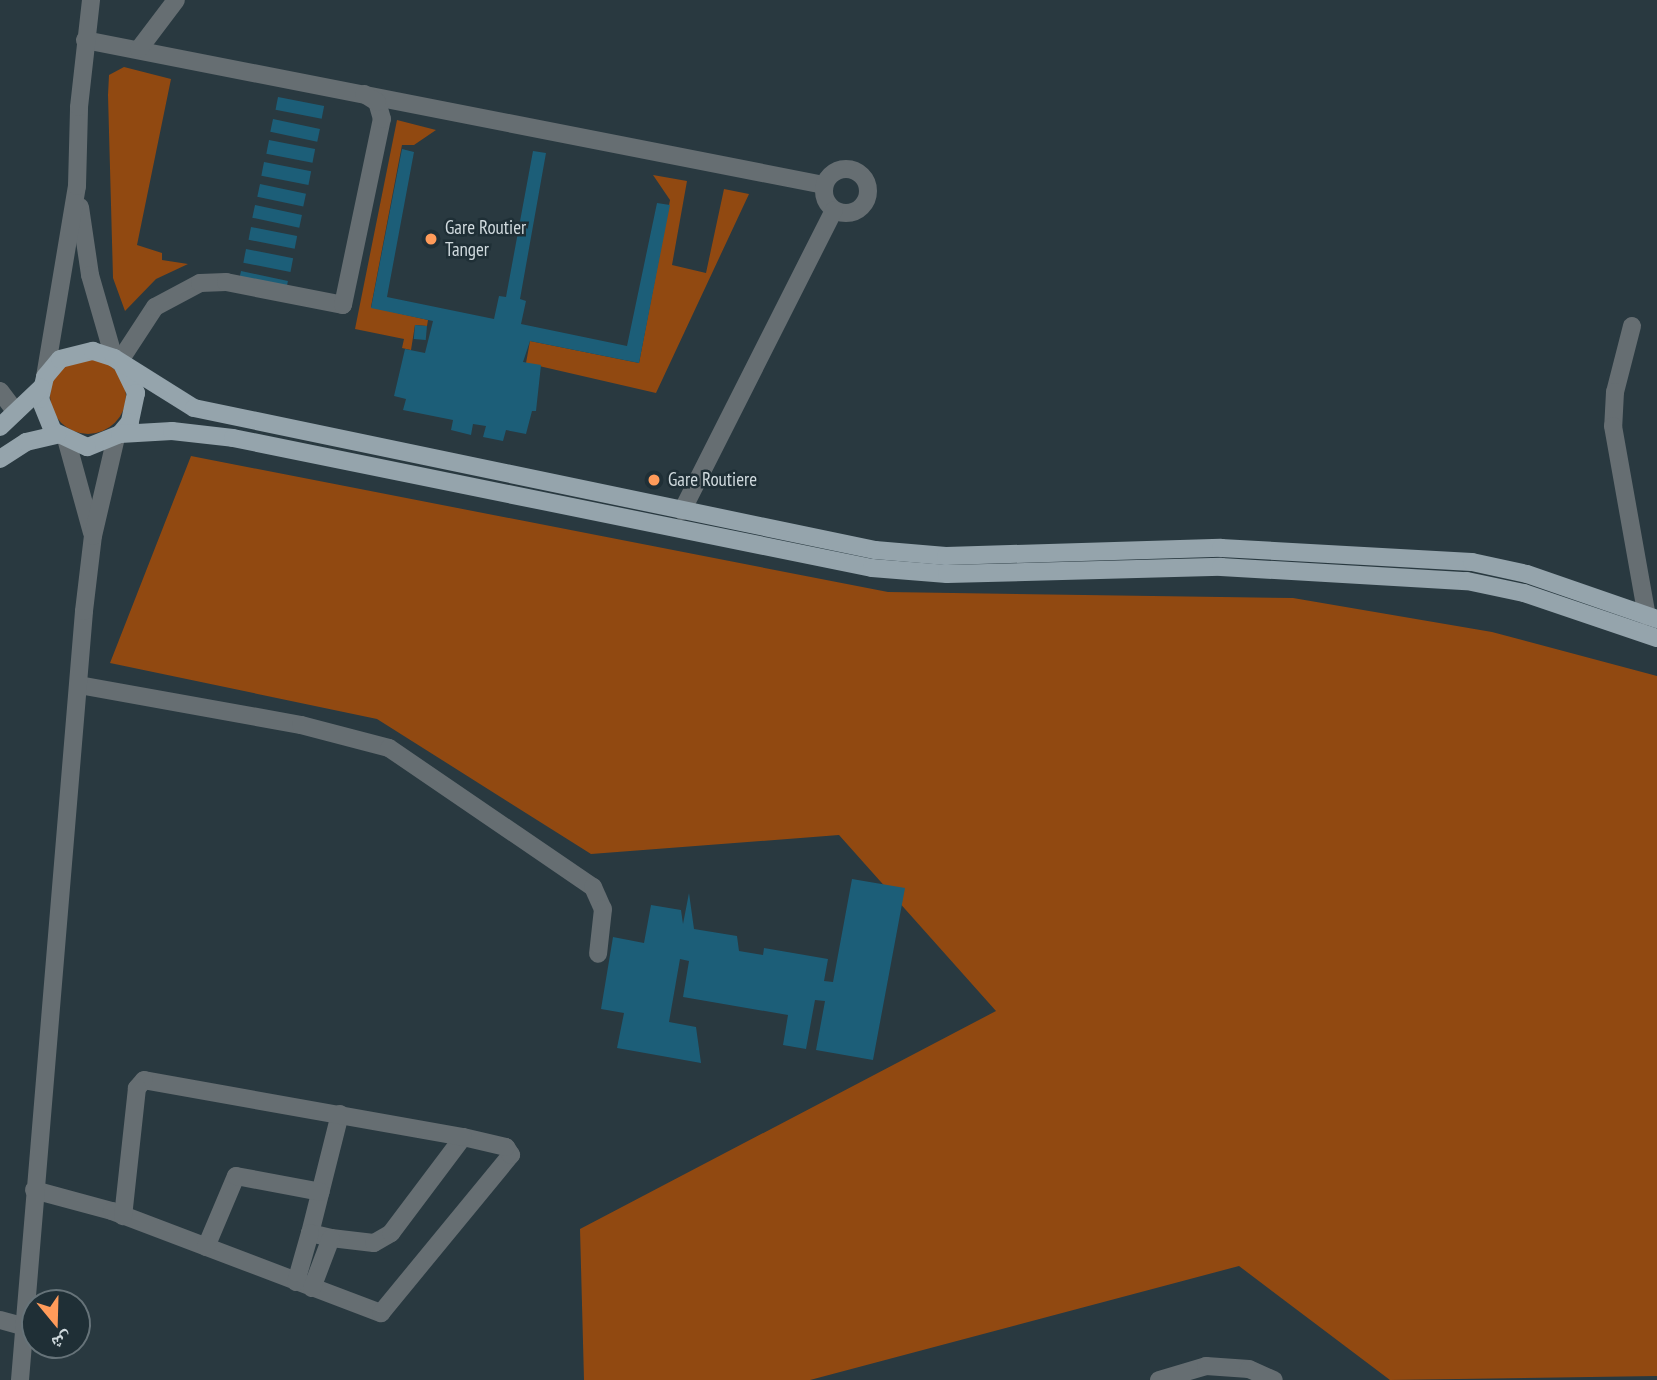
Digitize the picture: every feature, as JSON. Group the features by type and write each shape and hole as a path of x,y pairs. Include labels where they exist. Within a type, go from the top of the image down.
{"main road":[{"path":"0,427 43,382 60,359 82,351 119,362 194,408 682,511 905,554 1221,548 1472,562 1527,574 1652,618"},
{"path":"118,436 135,408 136,393 119,362"},
{"path":"43,382 41,411 62,438"},
{"path":"0,459 26,443 62,438 97,446 118,436 172,431 233,438 872,568 947,574 1261,568 1467,581 1524,593 1657,638"}],"street":[{"path":"43,382 78,186 85,40 91,0"},
{"path":"139,50 176,0"},
{"path":"85,40 361,92 824,185"},
{"path":"119,362 155,307 200,283 226,282 343,305 382,119 377,102 361,92"},
{"path":"846,169 865,180 868,194 861,208 848,214 834,210 825,201 824,185 833,174 846,169"},
{"path":"78,186 90,275 119,362"},
{"path":"682,511 834,210"},
{"path":"1632,326 1621,358 1613,426 1652,618"},
{"path":"0,391 16,412"},
{"path":"25,1289 93,536 118,436"},
{"path":"62,438 93,536"},
{"path":"79,685 301,725 389,748 593,887 603,909 598,954"},
{"path":"34,1189 123,1216 375,1313 387,1309 510,1161 506,1147 463,1137 144,1080 137,1088 123,1216"},
{"path":"304,1285 310,1233 340,1114"},
{"path":"310,1233 374,1243 391,1233 463,1137"},
{"path":"205,1247 236,1176 321,1192"},
{"path":"304,1285 331,1238"},
{"path":"0,1320 21,1326"},
{"path":"20,1380 21,1353"},
{"path":"1159,1380 1206,1366 1249,1370 1274,1380"}],"shaded area":[{"path":"124,67 171,79 137,245 162,253 162,260 188,264 156,279 125,311 113,278 108,95 109,75"},
{"path":"397,120 436,130 414,145 402,145 371,307 428,320 427,326 415,325 411,350 402,348 404,339 355,329"},
{"path":"653,175 687,181 672,265 706,273 724,189 749,194 656,393 526,363 530,341 639,363 670,200"},
{"path":"88,358 102,361 115,369 123,382 126,396 123,410 115,423 102,431 88,434 74,431 61,423 53,410 50,396 53,382 61,369 74,361"},
{"path":"191,456 888,592 1293,598 1492,632 1657,676 1657,1376 1390,1380 1239,1266 810,1380 584,1380 580,1229 996,1011 839,835 591,854 377,719 110,663"}],"building":[{"path":"278,97 324,106 322,119 276,110"},
{"path":"273,119 320,129 317,142 270,132"},
{"path":"269,140 315,149 312,163 266,154"},
{"path":"402,149 414,152 387,297 494,319 499,296 506,297 533,151 546,153 520,299 526,301 521,324 627,346 657,203 670,205 639,363 530,341 523,362 541,365 536,411 532,411 526,434 506,430 503,441 483,437 486,426 473,424 471,435 451,430 453,420 403,410 406,399 394,396 405,349 425,353 433,321 371,308"},
{"path":"264,162 311,171 308,185 261,176"},
{"path":"260,184 306,194 303,206 257,197"},
{"path":"255,205 302,215 299,228 252,218"},
{"path":"251,227 297,236 295,249 249,240"},
{"path":"246,249 293,258 290,272 243,263"},
{"path":"241,271 288,281 285,293 239,283"},
{"path":"415,325 427,326 426,340 414,339"},
{"path":"852,879 905,888 873,1060 816,1050 825,1001 815,1000 806,1049 783,1045 788,1015 683,997 689,961 680,959 669,1022 696,1027 701,1063 617,1048 624,1013 601,1009 613,937 644,943 651,905 681,910 683,924 689,893 694,929 737,936 739,951 763,955 764,948 828,959 824,981 833,982"}],"place":[{"name":"Gare Routier Tanger","path":"431,239"},
{"name":"Gare Routiere","path":"654,480"}]}
